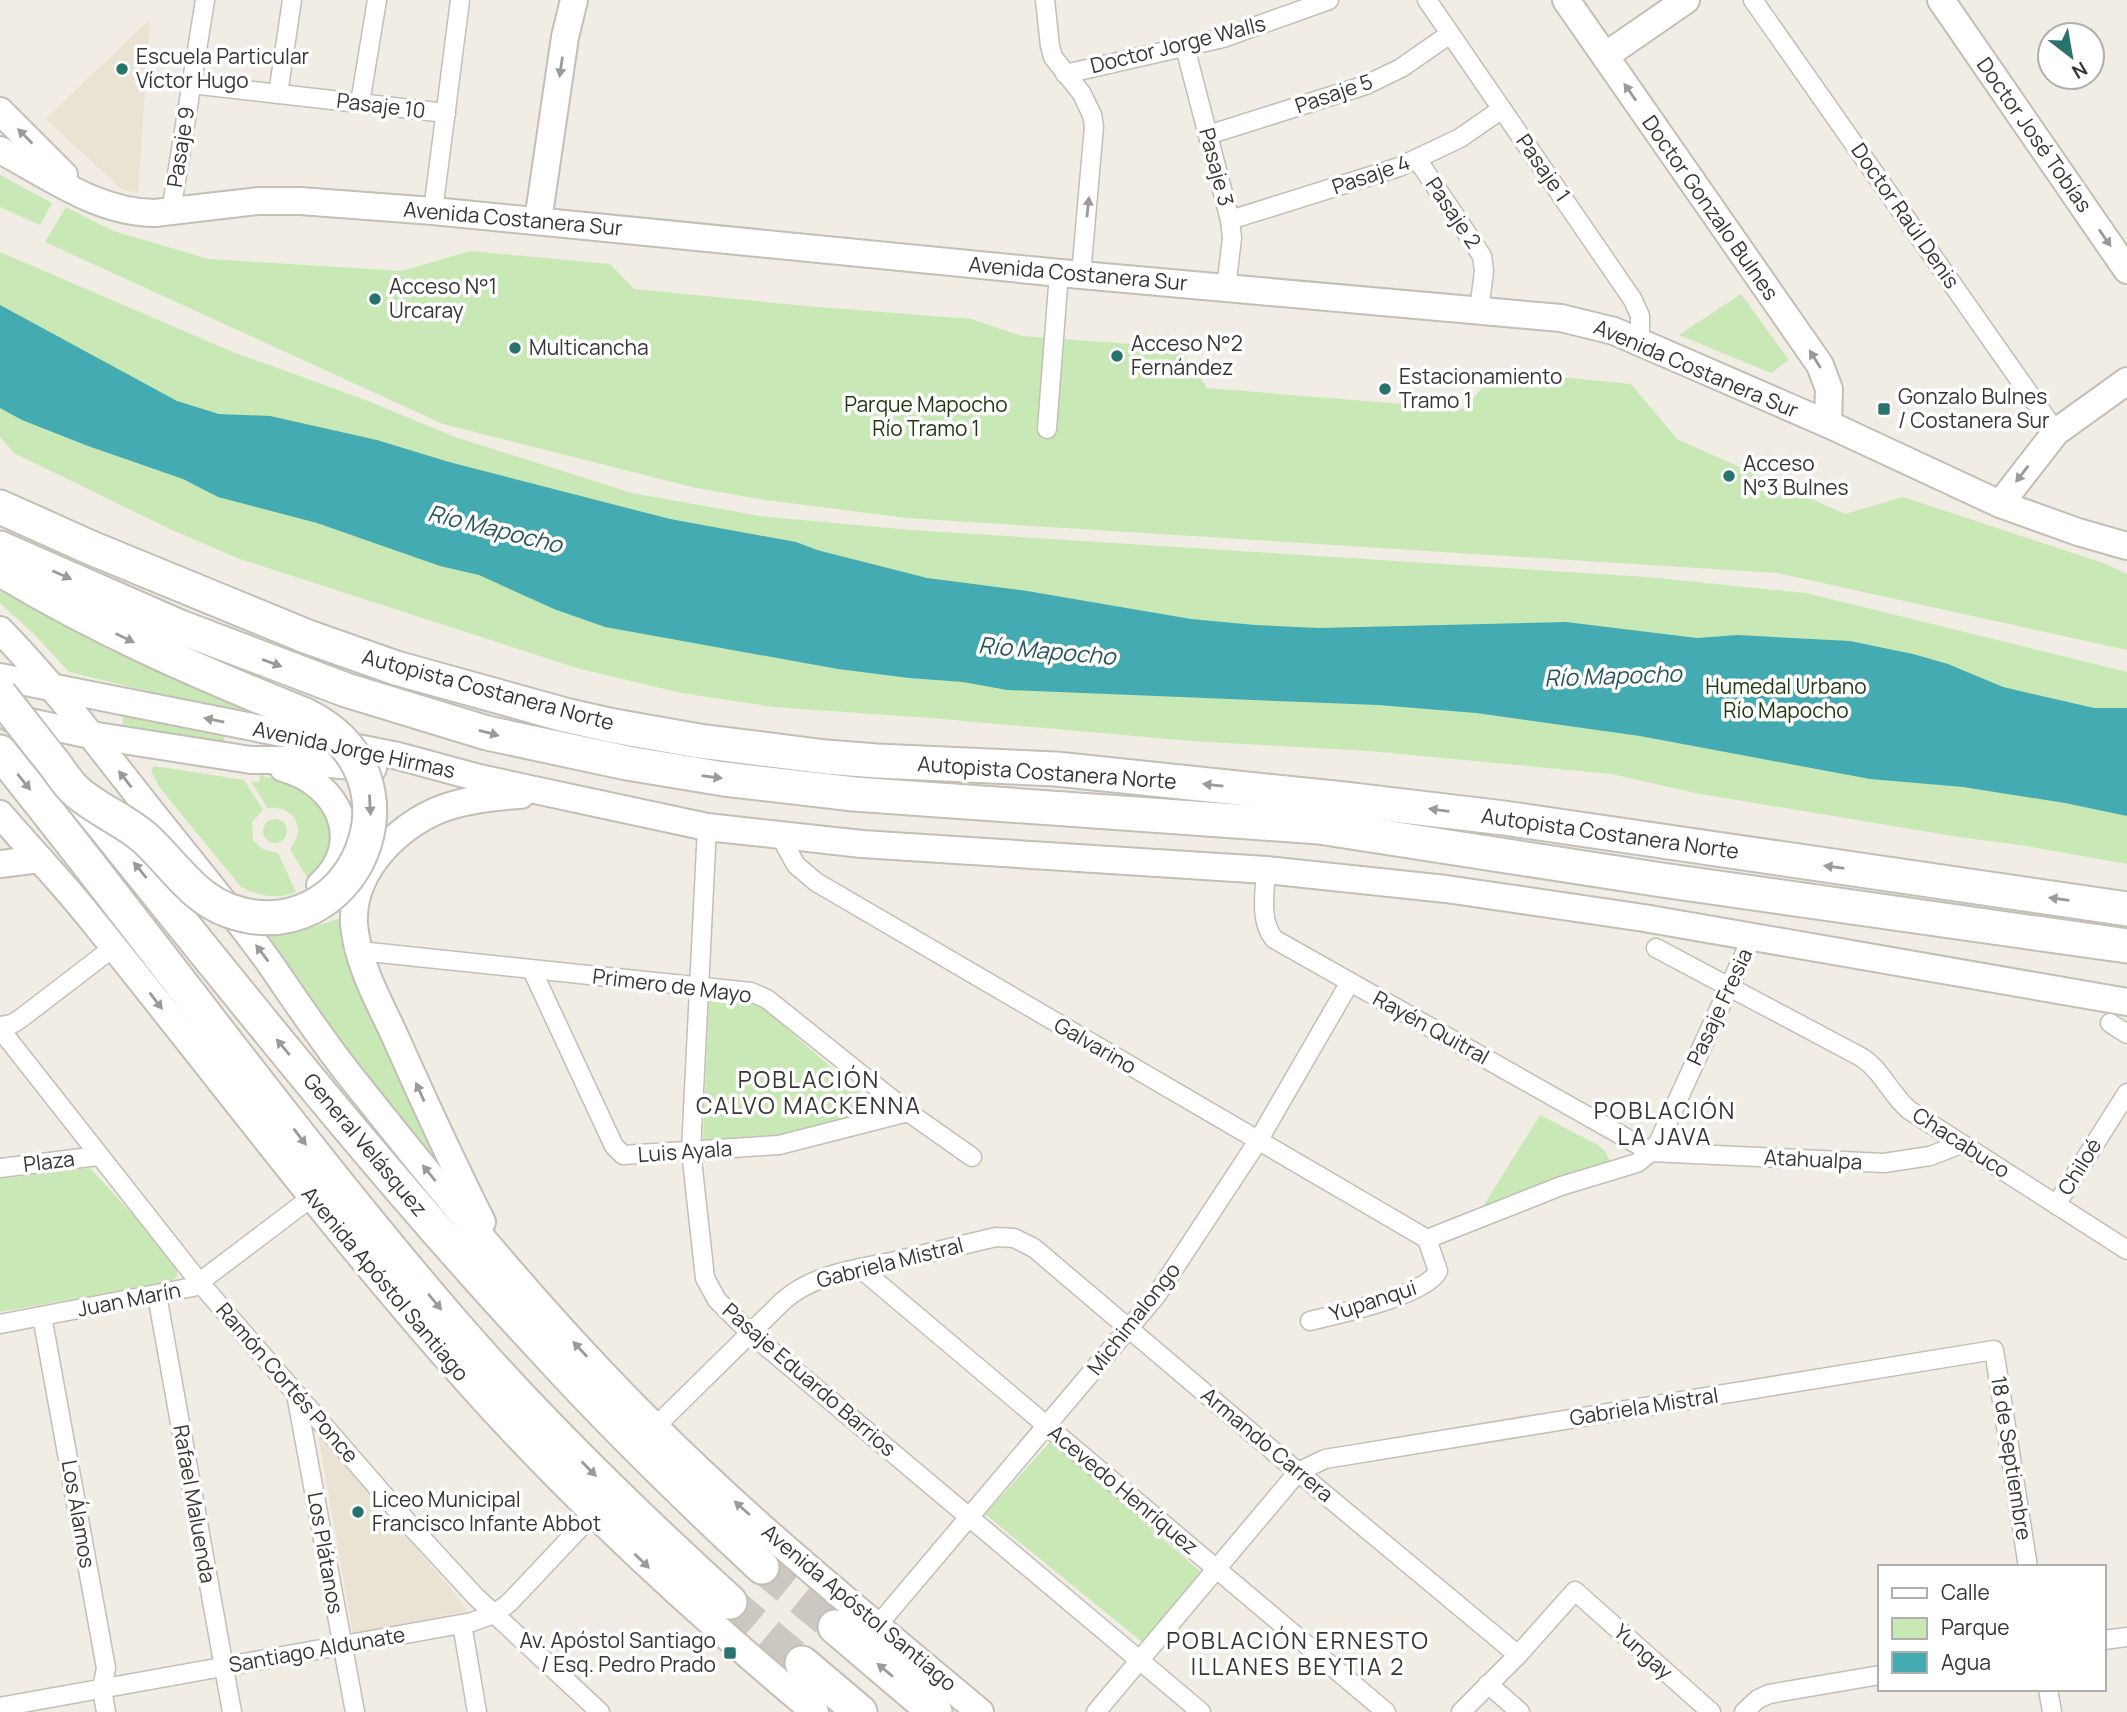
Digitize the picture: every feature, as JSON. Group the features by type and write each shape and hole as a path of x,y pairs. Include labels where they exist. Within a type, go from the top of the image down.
{"highway":[{"name":"Autopista Costanera Norte","path":"0,507 112,557 338,648 396,668 614,726 815,756 1056,769 1384,803 2127,909"},
{"name":"Autopista Costanera Norte","path":"0,548 180,627 358,694 488,733 627,763 724,779 854,794 1319,827 1662,880 2127,946"},
{"path":"0,569 86,619 164,656 305,715 335,733 357,761 367,785 371,811 365,846 349,875 325,898 295,913 278,916 244,915 206,900 144,837 75,791"},
{"name":"General Velásquez","path":"0,695 356,1135 489,1289 650,1460 762,1567"},
{"name":"General Velásquez","path":"0,752 346,1196 446,1316 563,1443 730,1602"},
{"path":"835,1627 935,1712"},
{"path":"802,1663 860,1712"}],"main road":[{"path":"538,221 565,37 574,0"},
{"name":"Doctor Gonzalo Bulnes","path":"1566,0 1819,365 1829,389 1828,424"},
{"path":"1605,56 1686,0"},
{"name":"Doctor José Tobías","path":"1941,0 2127,270"},
{"path":"0,111 85,195"},
{"name":"Avenida Costanera Sur","path":"0,150 97,202 139,213 171,212 258,201 300,201 433,211 1070,274 1574,320 1614,331 1640,342 1828,424 2000,504 2127,546"},
{"path":"2000,504 2056,432 2127,380"},
{"name":"Avenida Apóstol Santiago","path":"0,630 52,687 198,871 267,959 356,1084 503,1264 587,1358 654,1427 737,1504 980,1712"},
{"name":"Avenida Jorge Hirmas","path":"0,677 398,756 480,778"},
{"name":"Avenida Jorge Hirmas","path":"0,716 91,735 251,760 287,760 480,778"},
{"path":"198,871 239,895 274,902 307,894 322,883 337,861 341,848 341,823 338,810 323,789 302,774 251,760"},
{"path":"480,778 707,828 888,845 1266,870 1535,901 2127,1002"},
{"name":"Avenida Apóstol Santiago","path":"503,1264 379,1002 360,951 354,923 359,891 370,868 400,834 452,805 506,795 548,793"},
{"name":"Avenida Apóstol Santiago","path":"0,814 114,947 312,1198 434,1344 593,1514 698,1612 815,1712"},
{"path":"0,864 40,859"}],"street":[{"name":"Pasaje 9","path":"171,212 205,0"},
{"path":"278,93 292,0"},
{"path":"360,103 377,0"},
{"path":"433,211 460,0"},
{"path":"1045,0 1053,57 1087,104 1094,126 1047,429"},
{"name":"Doctor Jorge Walls","path":"1065,74 1185,47 1260,26 1329,0"},
{"name":"Pasaje 1","path":"1427,0 1633,300 1640,316 1640,342"},
{"name":"Doctor Raúl Denis","path":"1753,0 2056,432"},
{"name":"Pasaje 5","path":"1208,135 1346,93 1401,68 1450,34"},
{"name":"Pasaje 3","path":"1185,47 1230,220 1232,238 1226,288"},
{"name":"Pasaje 10","path":"191,83 446,113"},
{"name":"Pasaje 4","path":"1230,220 1380,174 1417,159 1460,138 1502,109"},
{"name":"Pasaje 2","path":"1417,159 1482,256 1484,271 1479,310"},
{"name":"Pasaje Eduardo Barrios","path":"707,828 691,1151 705,1278 717,1300 750,1333 1201,1712"},
{"name":"Galvarino","path":"780,836 796,865 816,882 1427,1239"},
{"name":"Rayén Quitral","path":"1266,870 1264,919 1269,932 1282,943 1651,1152"},
{"name":"Pasaje Fresia","path":"1651,1152 1752,937"},
{"path":"0,1028 20,1019 114,947"},
{"name":"Chacabuco","path":"1656,948 1867,1061 1879,1072 1901,1104 2127,1250"},
{"name":"Primero de Mayo","path":"360,951 743,990 767,999 908,1112 972,1157"},
{"name":"Luis Ayala","path":"532,970 617,1151 627,1156 779,1145 908,1112"},
{"name":"Michimalongo","path":"877,1626 1156,1296 1258,1141 1350,982"},
{"path":"2110,1023 2127,1034"},
{"name":"Ramón Cortés Ponce","path":"0,1028 200,1283 296,1394 432,1549 494,1614 600,1712"},
{"name":"Chiloé","path":"2056,1205 2127,1093"},
{"name":"Atahualpa","path":"1651,1152 1884,1163 1922,1158 1961,1144"},
{"path":"1427,1239 1561,1186 1637,1163 1651,1152"},
{"name":"Plaza","path":"0,1168 98,1156"},
{"name":"Juan Marín","path":"0,1324 186,1290 200,1283 312,1198"},
{"name":"Gabriela Mistral","path":"654,1427 800,1287 860,1268 996,1237 1014,1238"},
{"name":"Armando Carrera","path":"1014,1238 1034,1248 1518,1655"},
{"name":"Yupanqui","path":"1310,1321 1375,1304 1425,1285 1438,1271 1427,1239"},
{"name":"Acevedo Henríquez","path":"860,1268 1386,1712"},
{"name":"Rafael Maluenda","path":"157,1295 232,1712"},
{"name":"Los Álamos","path":"42,1316 106,1668 102,1689 106,1712"},
{"name":"Gabriela Mistral","path":"1298,1472 1325,1459 1994,1350"},
{"name":"18 de Septiembre","path":"1994,1350 2028,1565"},
{"name":"Los Plátanos","path":"296,1394 355,1712"},
{"path":"1096,1712 1298,1472"},
{"name":"Santiago Aldunate","path":"0,1707 462,1625 494,1614 509,1603 593,1514"},
{"name":"Yungay","path":"1518,1655 1575,1591 1711,1712"},
{"path":"462,1625 477,1712"},
{"path":"2106,1640 2127,1637"},
{"path":"1461,1712 1518,1655"},
{"path":"1744,1712 1758,1699 1769,1694 1878,1675"},
{"path":"1488,1684 1520,1712"},
{"path":"2048,1691 2052,1712"}],"shaded area":[{"name":"Escuela Particular Víctor Hugo","path":"150,19 138,193 122,190 46,119"},
{"name":"Liceo Municipal Francisco Infante Abbot","path":"318,1435 452,1590 467,1611 353,1634"}],"green space":[{"path":"0,175 52,203 40,225 0,207"},
{"name":"Parque Mapocho Río Tramo 1","path":"66,207 113,231 209,259 402,271 470,251 610,264 634,289 971,319 1022,336 1171,347 1184,354 1207,388 1463,409 1498,371 1631,384 1677,439 1845,514 1903,497 2106,564 2127,574 2127,650 1777,573 907,518 696,488 443,424 45,242"},
{"name":"Humedal Urbano Río Mapocho","path":"0,252 233,352 363,399 455,437 632,493 760,516 911,530 1647,577 1806,593 2127,672 2127,864 1695,793 1612,774 1369,751 1191,741 774,707 682,693 580,669 240,559 174,531 14,453 0,437"},
{"path":"1741,294 1789,360 1771,373 1679,335"},
{"path":"0,578 253,708 249,716 69,672 33,633 0,603"},
{"path":"123,714 225,730 224,745 123,730"},
{"path":"154,766 244,780 263,810 252,822 253,840 262,849 278,853 296,892 268,896 241,887 160,788 151,771"},
{"path":"260,775 305,787 328,813 333,847 311,884 290,849 298,833 295,819 284,810 267,808 251,781 259,782"},
{"path":"275,819 286,826 287,831 280,842 275,843 264,836 263,831 270,820"},
{"path":"341,918 340,938 356,982 450,1180 324,1025 267,936 301,931"},
{"path":"709,995 752,998 874,1105 868,1114 793,1134 703,1140"},
{"path":"1540,1115 1598,1145 1606,1152 1610,1162 1482,1208"},
{"path":"90,1168 174,1260 177,1264 177,1277 169,1282 0,1312 0,1179"},
{"path":"1051,1441 1202,1573 1142,1642 985,1514"}],"water":[{"name":"Río Mapocho","path":"0,305 177,401 219,414 270,416 377,440 449,462 670,519 796,542 817,550 927,578 1027,591 1191,619 1255,625 1319,628 1566,622 1697,638 1738,635 1850,641 1913,654 1948,664 2003,687 2094,708 2127,708 2127,816 1963,787 1870,779 1640,736 1476,713 1378,705 1007,690 963,682 838,669 605,627 554,609 479,575 440,566 317,523 218,497 183,479 22,420 0,408"}],"tunnel":[{"path":"762,1567 835,1627"},
{"path":"730,1602 802,1663"}],"place":[{"name":"Escuela Particular Víctor Hugo","path":"122,69"},
{"name":"Acceso N°1 Urcaray","path":"375,299"},
{"name":"Multicancha","path":"515,348"},
{"name":"Acceso N°2 Fernández","path":"1117,356"},
{"name":"Estacionamiento Tramo 1","path":"1385,389"},
{"name":"Gonzalo Bulnes / Costanera Sur","path":"1884,409"},
{"name":"Acceso N°3 Bulnes","path":"1729,476"},
{"name":"Liceo Municipal Francisco Infante Abbot","path":"358,1512"},
{"name":"Av. Apóstol Santiago / Esq. Pedro Prado","path":"730,1653"}],"district":[{"name":"POBLACIÓN CALVO MACKENNA","path":"809,1093"},
{"name":"POBLACIÓN LA JAVA","path":"1665,1124"},
{"name":"POBLACIÓN ERNESTO ILLANES BEYTIA 2","path":"1298,1654"}]}
